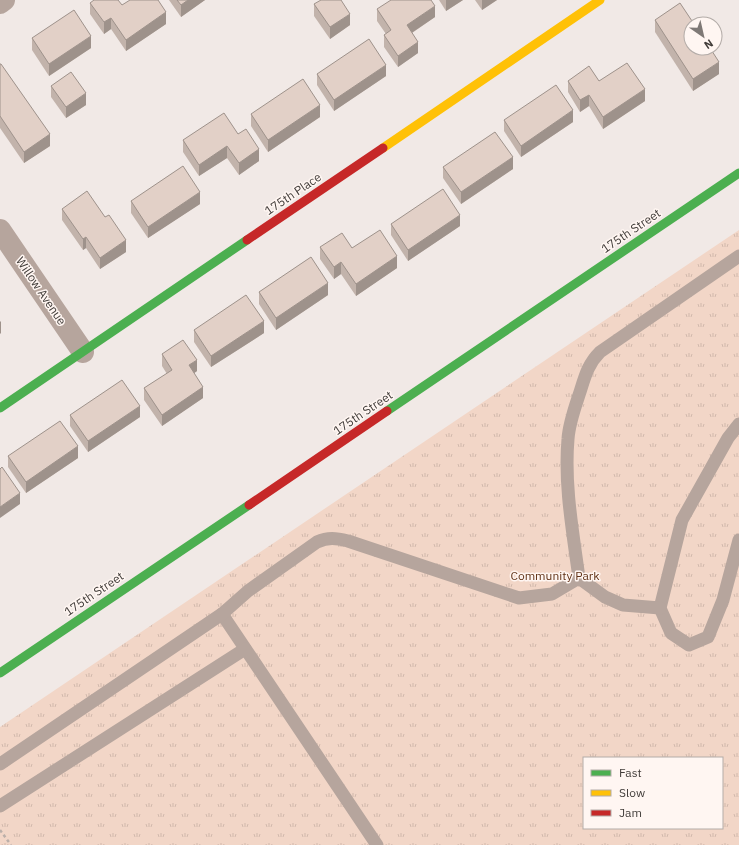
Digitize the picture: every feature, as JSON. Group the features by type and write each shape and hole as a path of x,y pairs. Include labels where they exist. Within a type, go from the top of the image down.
{"main road":[{"name":"175th Place","path":"0,408 600,0"},
{"name":"175th Street","path":"0,673 739,172"}],"street":[{"path":"0,3 4,0"},
{"name":"Willow Avenue","path":"0,230 83,352"}],"lane":[{"path":"660,608 623,606 605,597 579,578 572,527 568,468 568,438 572,418 587,369 593,359 614,341 739,256"},
{"path":"739,424 728,438 682,520 660,608 671,633 689,645 708,637 723,600 739,540"},
{"path":"0,764 222,614 248,591 317,542 325,538 336,538 348,541 519,598 552,594 579,578"},
{"path":"222,614 377,845"},
{"path":"0,806 245,649"}],"path":[{"path":"0,830 11,845"}],"green space":[{"name":"Community Park","path":"739,230 739,845 0,845 0,727"}],"building":[{"path":"94,0 118,0 122,5 130,0 158,0 166,12 126,40 111,18 104,22 90,3"},
{"path":"177,0 188,0 181,5"},
{"path":"321,0 341,0 350,14 330,27 314,4"},
{"path":"391,0 431,0 435,6 407,25 418,42 398,56 384,35 391,30 377,9"},
{"path":"680,3 689,16 683,16 683,56 715,56 719,62 693,79 655,20"},
{"path":"74,10 91,36 49,64 32,38"},
{"path":"369,39 386,65 334,100 317,74"},
{"path":"627,63 645,89 603,117 589,95 580,100 568,81 589,66 599,81"},
{"path":"0,64 50,134 24,152 0,116"},
{"path":"71,72 86,93 66,107 51,86"},
{"path":"303,79 320,105 268,140 251,114"},
{"path":"556,85 573,110 521,146 504,120"},
{"path":"224,113 238,134 246,129 259,149 239,163 227,146 199,165 183,140"},
{"path":"495,132 513,157 461,192 443,167"},
{"path":"183,166 200,192 148,227 131,201"},
{"path":"443,189 460,215 408,250 391,224"},
{"path":"87,191 105,217 109,215 126,240 100,258 86,237 83,239 62,209"},
{"path":"380,230 397,256 356,284 341,262 334,267 320,247 342,233 352,248"},
{"path":"311,257 328,283 276,318 259,292"},
{"path":"246,295 264,321 211,356 194,330"},
{"path":"183,340 197,360 189,365 203,387 162,415 144,388 172,370 162,354"},
{"path":"122,380 140,406 88,441 70,415"},
{"path":"60,421 78,446 26,482 8,456"},
{"path":"2,467 20,493 0,507 0,469"}],"traffic: fast":[{"path":"387,411 739,173"},
{"path":"0,408 247,240"},
{"path":"0,673 249,505"}],"traffic: slow":[{"path":"383,148 600,0"}],"traffic: jam":[{"path":"247,240 383,148"},
{"path":"249,505 387,411"}]}
